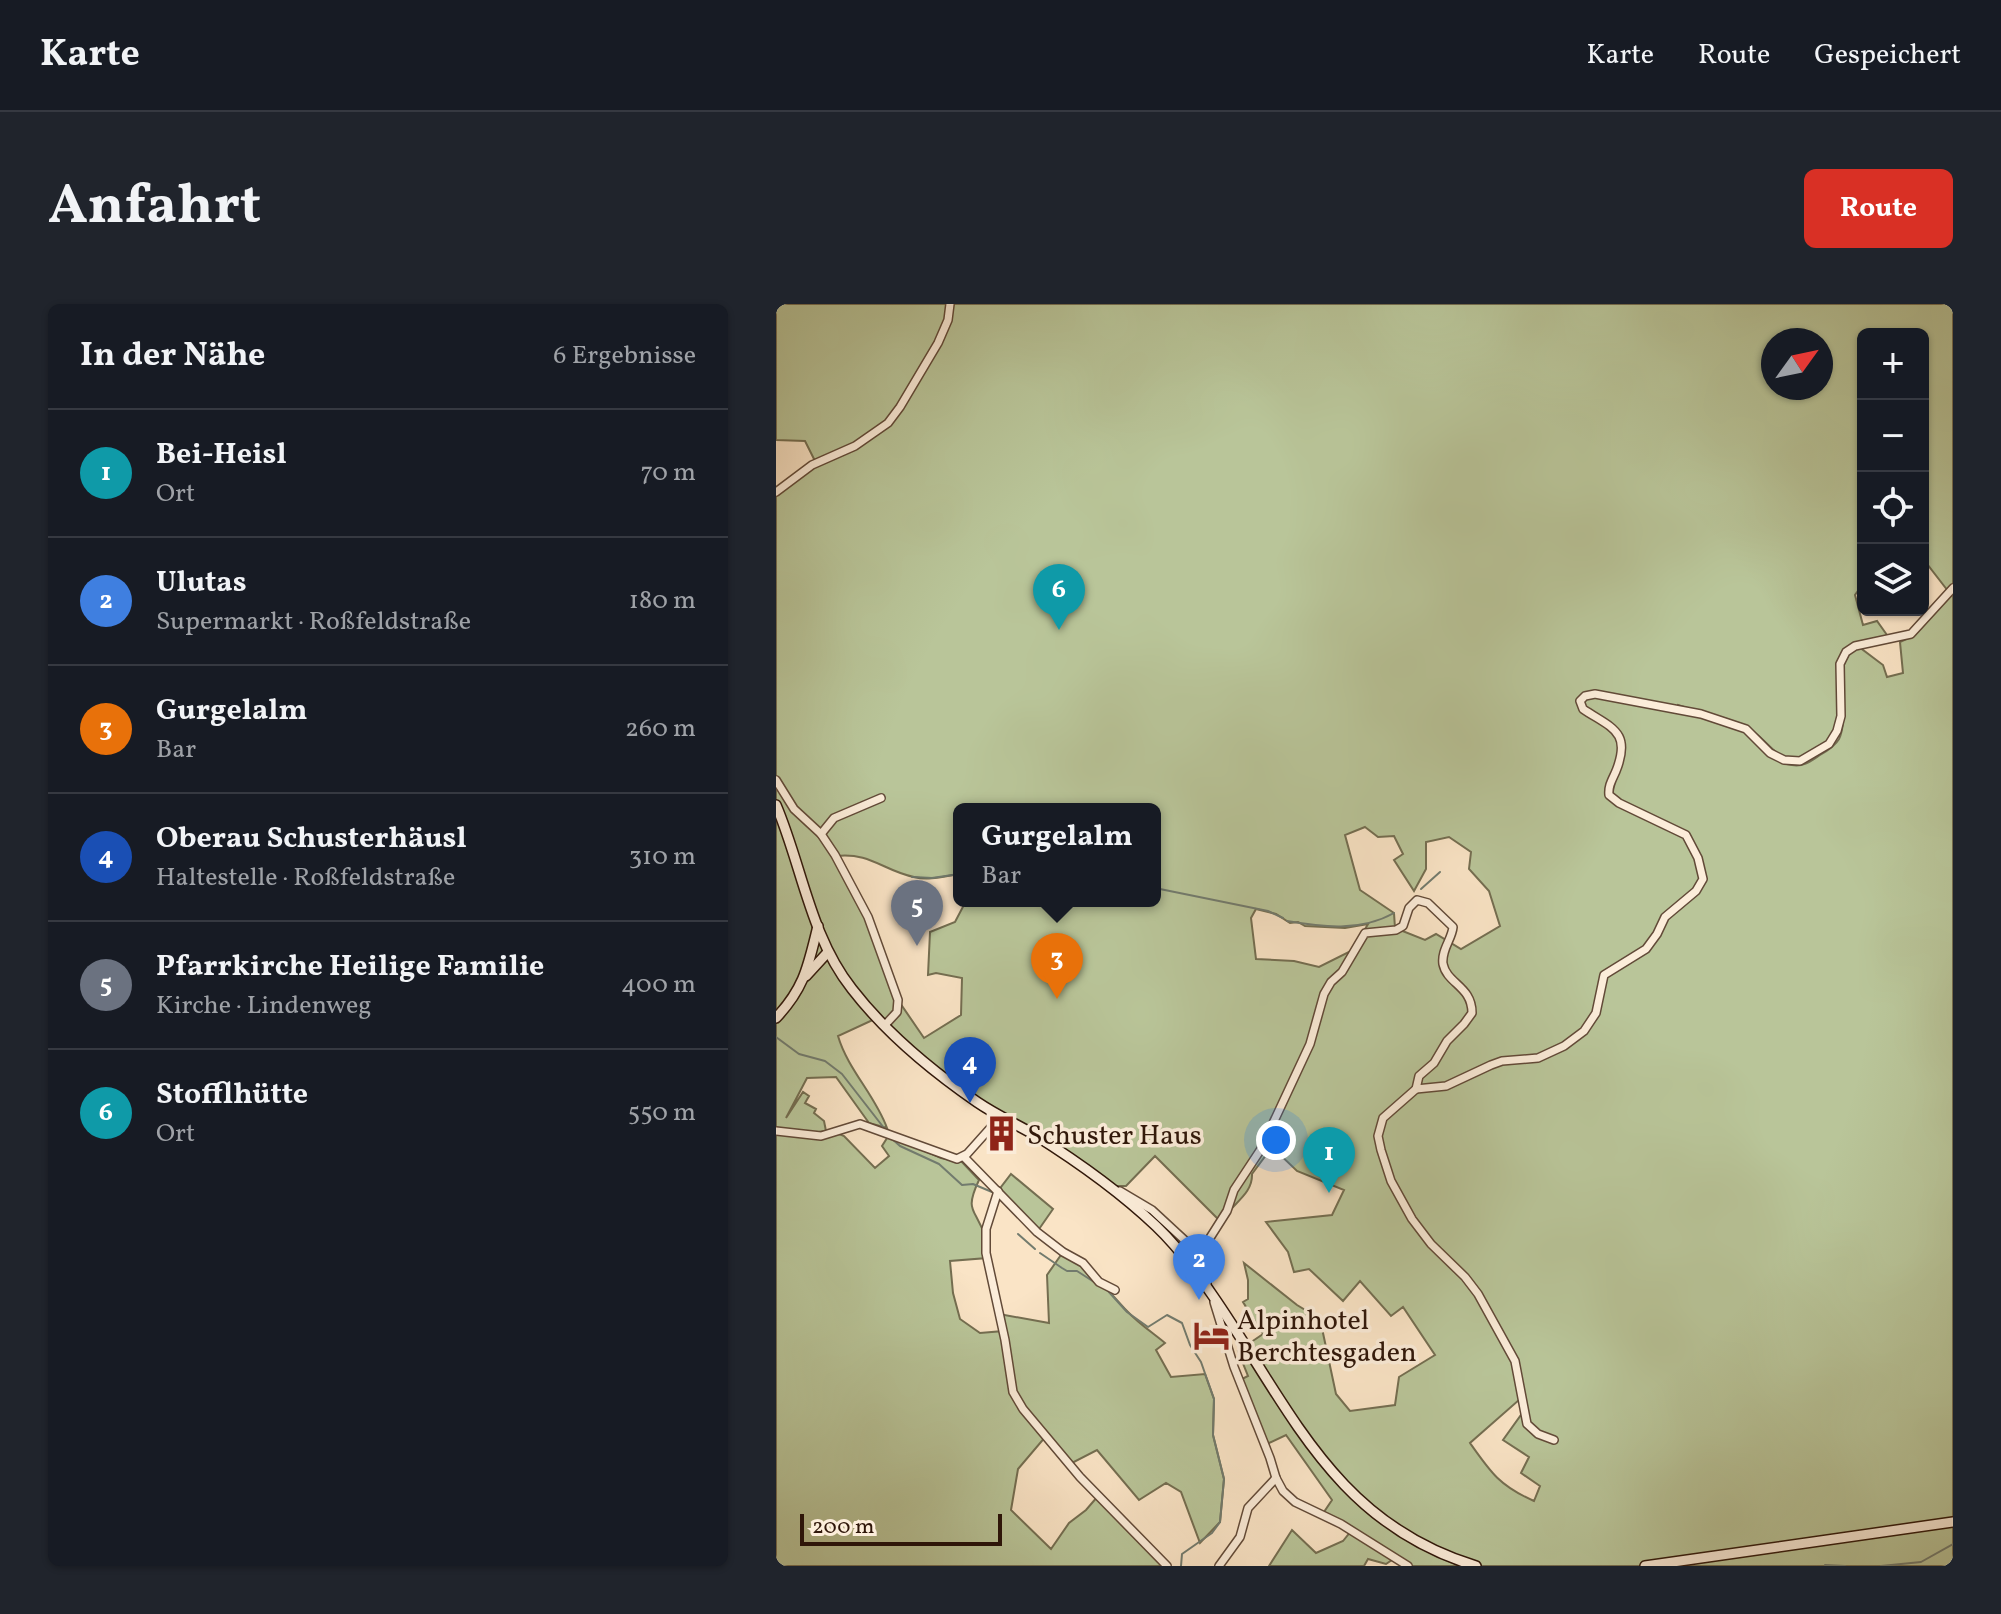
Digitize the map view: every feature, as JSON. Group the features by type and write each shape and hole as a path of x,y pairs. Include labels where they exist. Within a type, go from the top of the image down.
{"main road":[{"path":"776,805 828,952 853,990 885,1025 929,1065 977,1102 1111,1186 1158,1228 1198,1274 1309,1442 1341,1483 1395,1530 1450,1558 1476,1566"},
{"path":"776,1018 798,992 806,976 818,926"},
{"path":"811,954 828,952"},
{"path":"806,976 828,952"},
{"path":"814,967 837,968"},
{"path":"1645,1566 1953,1522"}],"street":[{"path":"776,492 812,465 855,446 888,423 938,343 948,320 950,304"},
{"path":"1554,1440 1538,1434 1527,1424 1515,1361 1478,1294 1431,1244 1401,1202 1385,1164 1378,1136 1379,1126 1383,1118 1416,1089 1446,1086 1502,1061 1538,1058 1573,1040 1584,1031 1596,1013 1604,975 1646,949 1665,917 1701,885 1698,858 1686,835 1619,803 1609,795 1609,786 1621,757 1621,738 1610,725 1583,709 1580,701 1583,698 1595,694 1701,714 1746,729 1770,753 1784,760 1800,761 1829,744 1837,731 1841,716 1840,664 1846,652 1855,646 1911,634 1953,588"},
{"path":"776,780 794,809 821,834 868,917 898,1000 897,1012 885,1025"},
{"path":"821,834 834,818 881,798"},
{"path":"1194,1249 1208,1241 1227,1211 1234,1190 1261,1149 1310,1044 1324,994 1331,982 1342,972 1365,933 1396,930 1403,926 1411,904 1420,899 1453,927 1443,954 1443,963 1446,972 1465,990 1472,1006 1470,1018 1419,1076 1416,1089"},
{"path":"776,1131 821,1136 860,1124 957,1159 964,1157 1001,1116"},
{"path":"964,1157 1044,1237 1083,1263 1099,1282 1115,1290"},
{"path":"1111,1186 1152,1210 1194,1249 1234,1367 1283,1491 1295,1502 1341,1524 1408,1566"},
{"path":"998,1191 986,1229 986,1253 1013,1392 1023,1409 1080,1477 1167,1566"},
{"path":"1219,1566 1240,1537 1248,1508 1276,1478"}],"green space":[{"path":"776,304 1953,304 1953,585 1948,591 1929,567 1929,328 1857,328 1857,616 1861,616 1863,625 1877,621 1887,635 1852,646 1843,653 1838,666 1836,728 1824,746 1806,757 1785,758 1753,731 1735,722 1678,705 1677,710 1739,729 1785,764 1807,763 1839,739 1843,716 1842,675 1849,654 1859,647 1883,665 1887,677 1903,673 1900,642 1915,635 1953,591 1953,1566 1408,1566 1395,1558 1386,1564 1368,1559 1364,1566 1269,1566 1292,1530 1316,1553 1343,1541 1351,1531 1322,1515 1332,1500 1286,1435 1265,1445 1240,1380 1248,1376 1238,1351 1263,1334 1243,1302 1248,1299 1244,1263 1320,1319 1336,1394 1350,1411 1395,1405 1399,1377 1435,1355 1403,1307 1391,1316 1360,1281 1343,1301 1309,1269 1294,1272 1288,1252 1266,1222 1332,1215 1344,1190 1297,1171 1272,1147 1252,1174 1245,1194 1221,1222 1155,1156 1126,1186 1111,1186 977,1102 929,1065 877,1018 838,1036 848,1060 887,1128 869,1123 836,1077 807,1078 786,1118 803,1092 809,1096 805,1103 816,1109 814,1113 824,1121 826,1131 780,1132 821,1136 837,1133 844,1136 875,1168 889,1156 882,1146 889,1135 941,1158 962,1162 979,1180 972,1205 985,1237 987,1258 950,1261 953,1293 960,1319 980,1333 1003,1331 999,1314 1049,1323 1047,1275 1063,1252 1089,1271 1131,1315 1165,1343 1156,1350 1171,1377 1205,1374 1214,1399 1213,1435 1224,1479 1220,1522 1200,1543 1181,1492 1166,1483 1139,1500 1097,1450 1070,1464 1046,1436 1018,1469 1011,1510 1051,1549 1069,1523 1098,1496 1163,1561 1160,1566 776,1566 776,492 816,463 805,441 776,440","holes":["953,803 1161,803 1161,907 963,907 955,922 930,932 928,975 936,973 962,978 961,1015 924,1038 898,1000 868,917 836,856 868,859 903,874 937,878 953,875","1365,827 1378,837 1394,836 1403,854 1394,860 1414,891 1426,869 1426,842 1449,837 1471,852 1469,869 1489,891 1500,926 1461,949 1436,934 1425,940 1395,928 1394,913 1360,890 1345,835","1256,909 1305,926 1345,928 1368,924 1353,950 1319,967 1294,961 1256,959 1251,918","1520,1399 1523,1412 1503,1440 1529,1457 1521,1473 1540,1486 1534,1501 1504,1484 1470,1443"]},
{"path":"1011,1174 1053,1209 1037,1232 998,1191"}],"waterway":[{"path":"1421,889 1440,872"},
{"path":"912,877 953,875"},
{"path":"1161,889 1268,911 1283,918"},
{"path":"1287,921 1327,926 1354,925 1394,913"},
{"path":"776,1037 799,1054 825,1061 842,1074 884,1128"},
{"path":"891,1138 900,1146 939,1164 962,1185 973,1184 992,1192"},
{"path":"1018,1234 1035,1249"},
{"path":"1040,1253 1067,1271 1077,1271 1108,1291 1127,1312 1148,1327 1167,1315 1182,1323 1190,1345 1201,1362 1214,1399 1213,1435 1224,1479 1220,1522 1212,1533 1182,1554 1181,1566"},
{"path":"1881,1566 1921,1562 1953,1544"},
{"path":"1825,1565 1845,1566"}],"place":[{"name":"Stofflhütte","path":"1059,630"},
{"name":"Pfarrkirche Heilige Familie","path":"917,946"},
{"name":"Gurgelalm","path":"1057,999"},
{"name":"Oberau Schusterhäusl","path":"970,1103"},
{"name":"Schuster Haus","path":"1001,1134"},
{"name":"Bei-Heisl","path":"1329,1193"},
{"name":"Ulutas","path":"1199,1300"},
{"name":"Alpinhotel Berchtesgaden","path":"1211,1335"}]}
